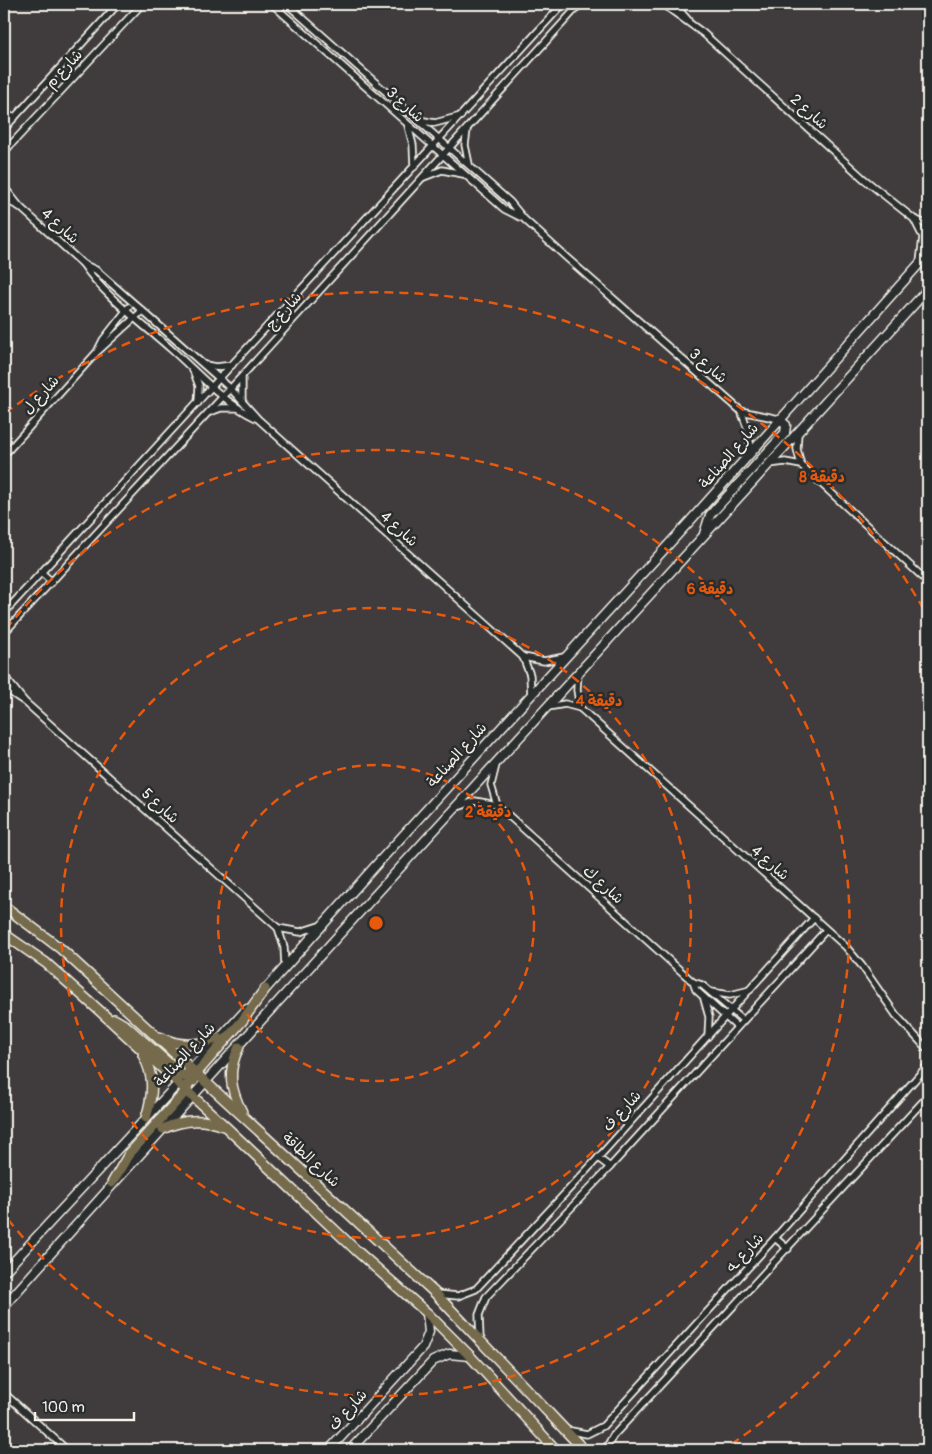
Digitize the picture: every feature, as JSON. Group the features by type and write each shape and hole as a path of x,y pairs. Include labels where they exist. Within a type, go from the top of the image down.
{"main road":[{"path":"4,906 61,949 152,1033 189,1082 228,1128 358,1252 427,1313 470,1356 556,1450"},
{"path":"4,934 46,963 138,1046 189,1082 203,1085 248,1127 274,1144"},
{"path":"112,1183 129,1154 242,1021 266,989"},
{"path":"101,1012 126,1026 189,1082"},
{"path":"152,1033 172,1043 184,1046 196,1045 219,1038"},
{"path":"138,1046 150,1068 153,1081 146,1118"},
{"path":"239,1047 232,1062 230,1079 232,1090 244,1117"},
{"name":"شارع الطاقة","path":"203,1085 244,1117 274,1144 435,1294 480,1338 584,1450"},
{"path":"163,1129 184,1121 196,1120 228,1128"}],"street":[{"name":"شارع م","path":"4,130 118,4"},
{"name":"شارع م","path":"4,152 142,4"},
{"name":"شارع 3","path":"272,4 504,209 524,219"},
{"name":"شارع 3","path":"287,4 510,202 524,219 741,411 749,432 750,453"},
{"name":"شارع ج","path":"4,613 106,505 563,4"},
{"name":"شارع ج","path":"4,634 116,514 580,4"},
{"name":"شارع 2","path":"663,4 689,22"},
{"name":"شارع 2","path":"674,4 689,22 864,180 914,219 928,225"},
{"path":"4,116 15,117"},
{"path":"417,119 435,123 461,116"},
{"path":"408,124 413,145 414,167"},
{"path":"468,127 464,145 470,166"},
{"path":"420,180 442,170 465,174"},
{"name":"شارع 4","path":"4,187 20,207 83,264 91,275 127,310 223,396 238,408 258,419"},
{"name":"شارع 4","path":"4,199 20,207"},
{"path":"914,219 922,237 923,247 919,265"},
{"name":"شارع الصناعة","path":"4,1306 112,1183 163,1129 189,1082 219,1038 266,989 928,254"},
{"name":"شارع 4","path":"83,264 96,270 220,379 258,419 523,657"},
{"name":"شارع الصناعة","path":"189,1082 203,1085 239,1047 454,808 496,765 928,289"},
{"name":"شارع ل","path":"97,352 102,340 133,303"},
{"name":"شارع ل","path":"4,455 97,352 142,310"},
{"path":"201,363 216,367 234,364"},
{"path":"192,368 199,386 198,403"},
{"path":"242,376 240,388 242,400"},
{"path":"205,414 221,408 238,408"},
{"name":"شارع 3","path":"741,411 779,419"},
{"path":"704,536 710,515 785,433 786,425 779,419"},
{"path":"798,432 797,449 801,465"},
{"path":"769,464 785,462 801,465 928,582"},
{"path":"106,505 116,514"},
{"path":"42,572 52,582"},
{"path":"523,657 544,661 564,658"},
{"path":"523,657 530,675 531,695"},
{"path":"548,706 565,704 580,708 577,690 578,674"},
{"name":"شارع 5","path":"4,676 25,702"},
{"name":"شارع 5","path":"4,688 25,702 278,928"},
{"name":"شارع 4","path":"580,708 814,918 862,966 896,1015 928,1050"},
{"path":"496,765 490,786 497,805"},
{"path":"454,808 475,801 497,805"},
{"name":"شارع ك","path":"497,805 693,982 708,991 743,1020"},
{"name":"شارع ف","path":"435,1294 458,1296 476,1289 708,1038 814,918"},
{"path":"285,966 284,946 278,928 300,932 322,925"},
{"name":"شارع ف","path":"480,1338 479,1315 486,1298 610,1168 826,930"},
{"name":"شارع ك","path":"693,982 696,990 737,1027"},
{"path":"708,991 730,995 752,989"},
{"path":"703,996 709,1017 708,1038"},
{"name":"شارع ـه","path":"566,1430 587,1434 603,1426 775,1238 928,1065"},
{"name":"شارع الصناعة","path":"4,1272 146,1118 189,1082"},
{"name":"شارع ـه","path":"605,1450 613,1436 928,1096"},
{"path":"598,1158 610,1168"},
{"path":"775,1238 788,1249"},
{"name":"شارع ف","path":"329,1450 423,1347 429,1332 427,1313"},
{"name":"شارع ف","path":"350,1450 434,1361 449,1354 470,1356"},
{"path":"4,1393 67,1450"}],"shaded area":[{"path":"4,4 928,4 928,1450 4,1450"}]}
